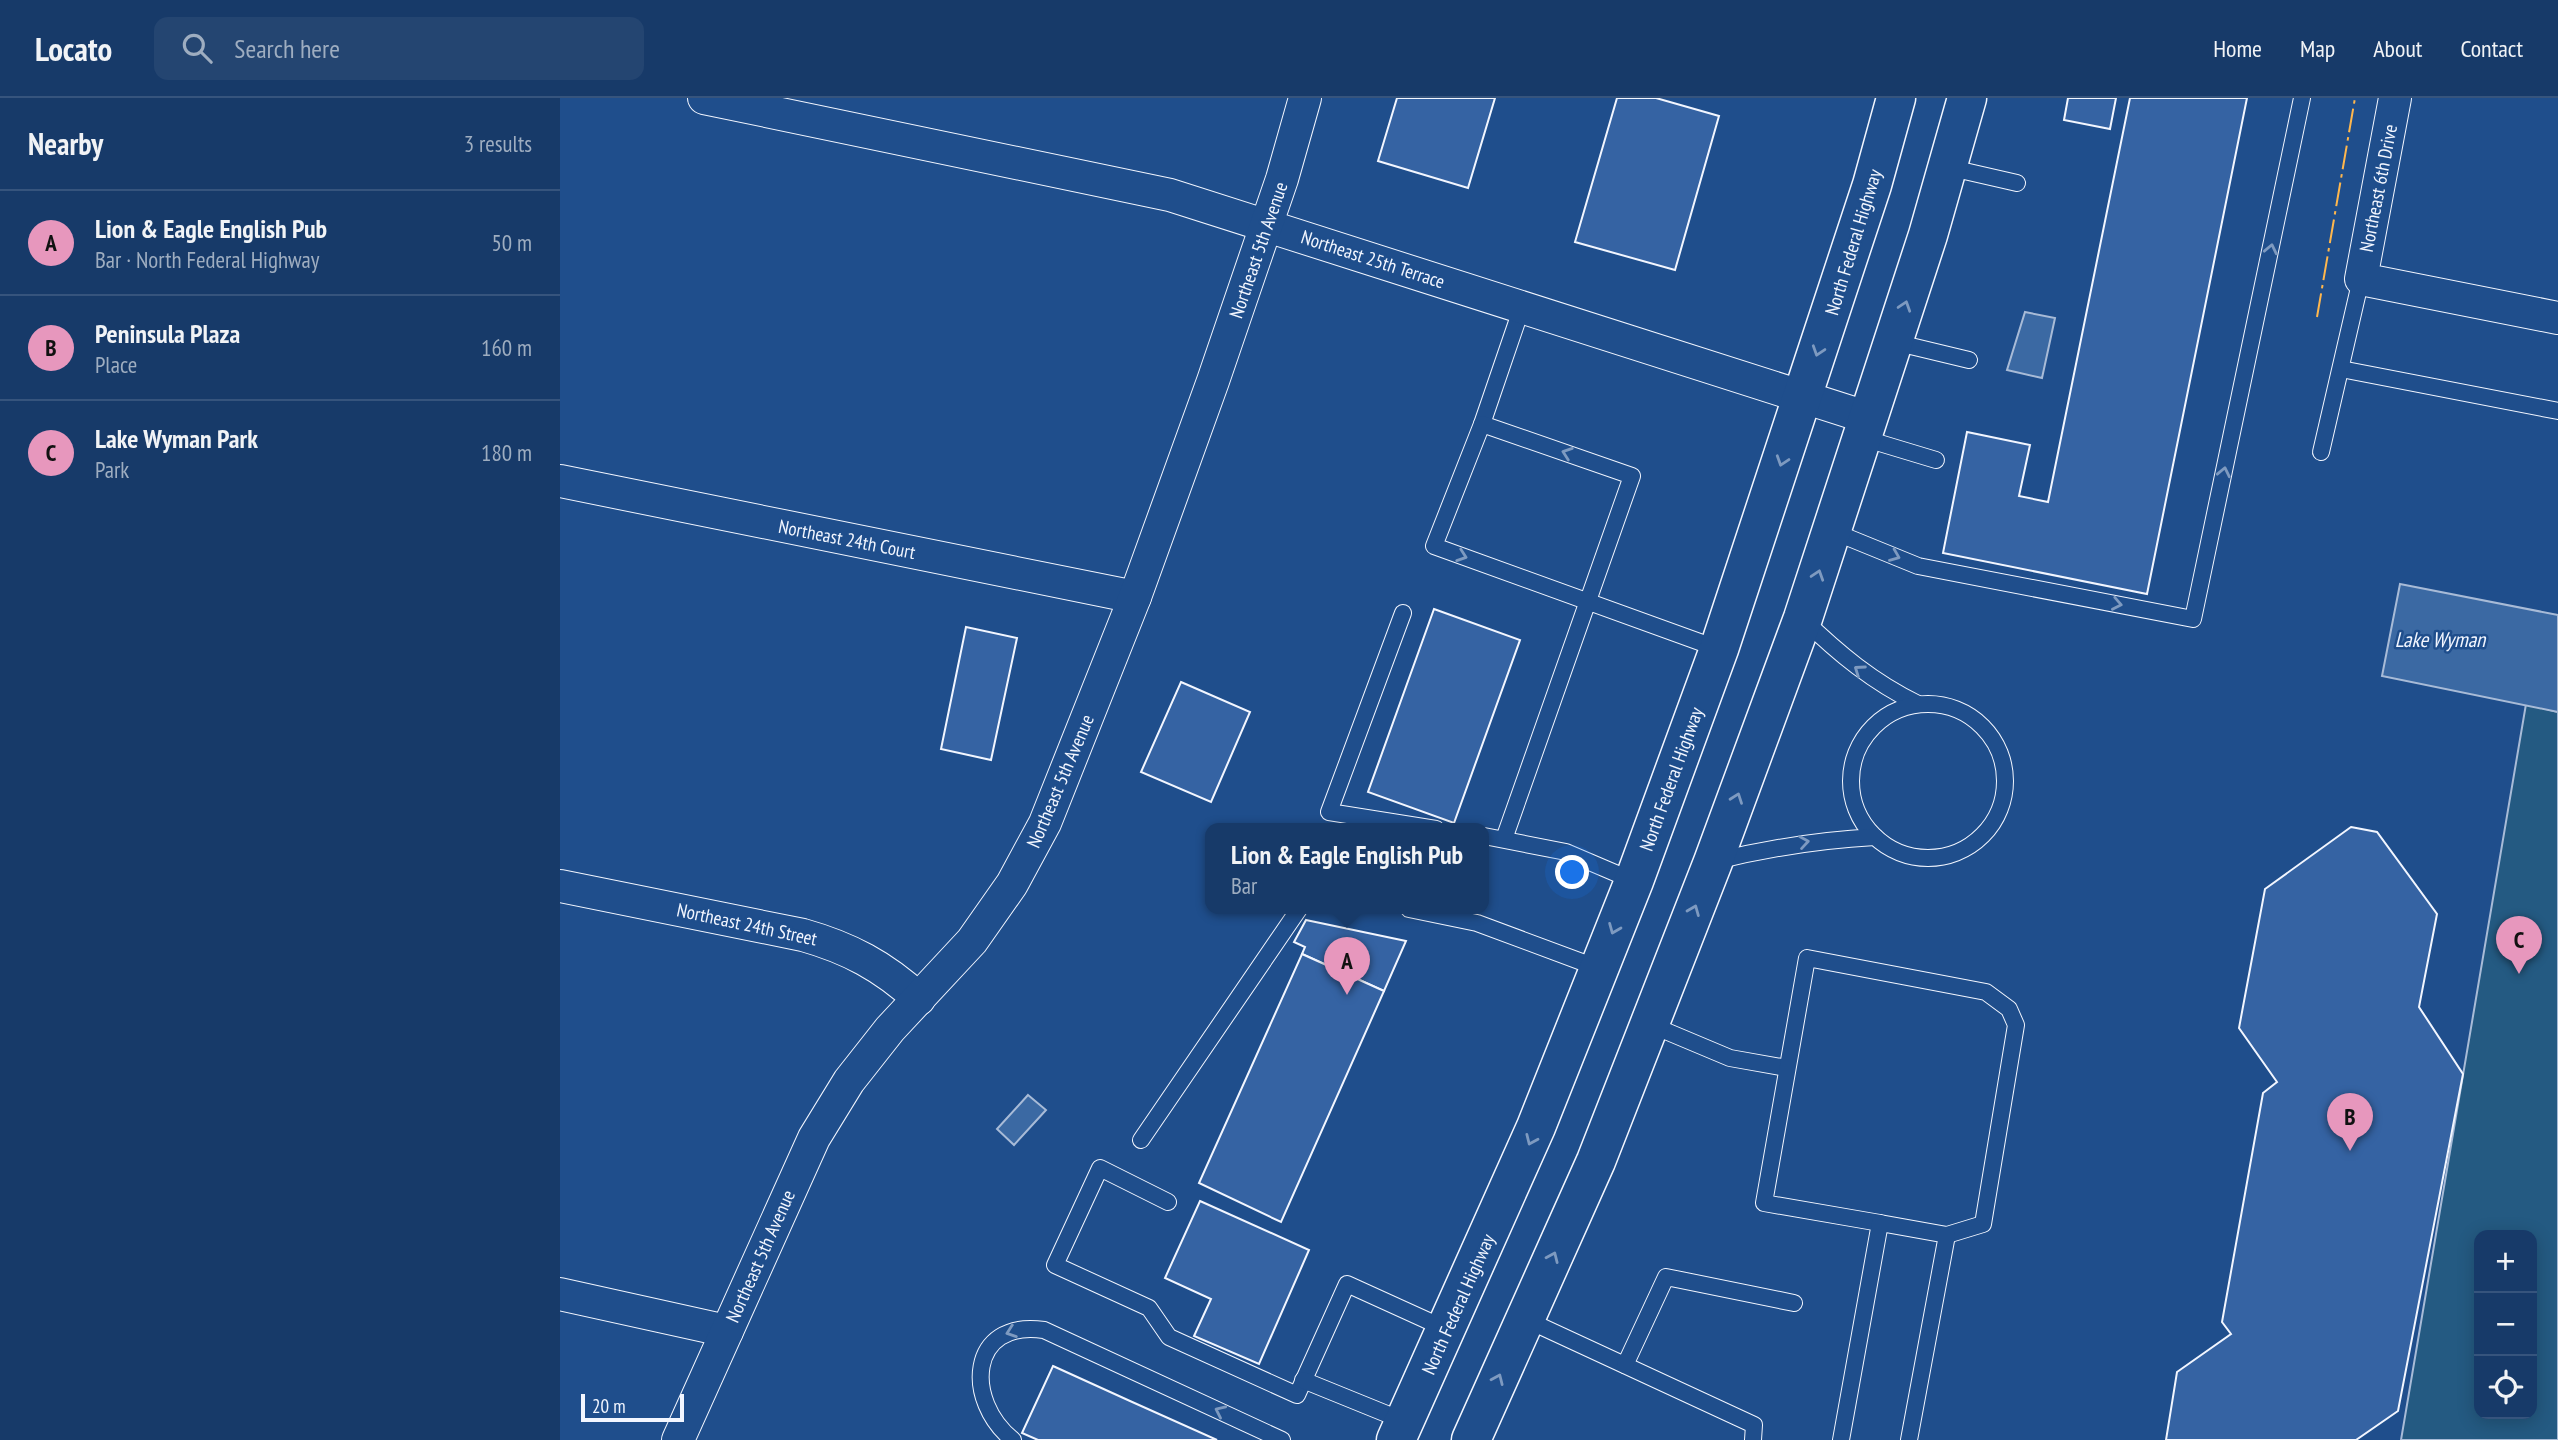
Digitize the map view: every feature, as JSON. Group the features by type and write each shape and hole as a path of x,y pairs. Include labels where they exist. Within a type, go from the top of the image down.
{"main road":[{"name":"North Federal Highway","path":"1400,1431 1536,1127 1634,881 1719,649 1804,396 1896,98"},
{"path":"1471,1440 1596,1161 1713,862 1803,618 1832,531 1894,342 1967,98"}],"street":[{"name":"Northeast 25th Terrace","path":"704,98 1170,195 1804,396 1866,428"},
{"name":"Northeast 5th Avenue","path":"678,1440 814,1138 849,1081 972,941 1012,884 1045,824 1135,597 1266,225 1305,98"},
{"name":"Northeast 6th Drive","path":"2361,279 2395,98"},
{"path":"2361,279 2558,318"},
{"name":"Northeast 24th Court","path":"560,481 1135,597"},
{"name":"Northeast 24th Street","path":"560,886 803,935 840,946 869,960 919,999"},
{"path":"560,1294 727,1331"}],"lane":[{"path":"1832,531 1918,566 2193,619 2302,98"},
{"path":"1947,167 2017,183"},
{"path":"2321,452 2361,279"},
{"path":"1522,307 1482,424 1434,546 1719,649"},
{"path":"1894,342 1969,360"},
{"path":"2341,369 2558,411"},
{"path":"1482,424 1632,476 1504,839"},
{"path":"1866,428 1936,460"},
{"path":"1396,823 1329,813 1403,614"},
{"path":"1803,618 1849,664 1884,687 1918,704"},
{"path":"1918,704 1942,705 1964,713 1983,727 1997,746 2004,768 2004,792 1998,814 1984,834 1965,849 1942,857 1918,857 1895,851 1875,837 1859,817 1852,794 1851,769 1859,745 1874,725 1895,712 1918,704"},
{"path":"1489,837 1566,852 1634,881"},
{"path":"1713,862 1770,847 1821,840 1875,837"},
{"path":"1140,1140 1296,914"},
{"path":"1433,914 1477,923 1598,968"},
{"path":"1807,958 1986,992 2009,1010 2016,1025 1983,1224 1947,1234 1763,1203 1787,1068 1807,958"},
{"path":"1648,1024 1730,1058 1787,1068"},
{"path":"1168,1202 1100,1168 1055,1265 1149,1308 1169,1337 1297,1395 1347,1284 1446,1329"},
{"path":"1841,1440 1880,1223"},
{"path":"1909,1440 1947,1234"},
{"path":"1625,1365 1666,1278 1794,1303"},
{"path":"1525,1319 1754,1424 1753,1440"},
{"path":"1013,1440 998,1429 988,1414 982,1400 981,1369 993,1342 1013,1329 1028,1328 1044,1330 1282,1440"},
{"path":"1303,1380 1400,1431"}],"shaded area":[{"path":"2526,704 2558,712 2558,1440 2401,1440"}],"water":[{"path":"2025,312 2055,318 2042,378 2007,370"},
{"name":"Lake Wyman","path":"2400,584 2558,615 2558,712 2382,676"},
{"path":"1028,1095 1046,1110 1014,1145 997,1129"}],"building":[{"path":"1397,98 1495,98 1468,188 1378,161"},
{"path":"1617,98 1656,98 1719,116 1675,270 1575,242"},
{"path":"2068,98 2116,98 2110,129 2064,120"},
{"path":"2130,98 2247,98 2147,594 1943,553 1967,432 2030,445 2019,496 2048,502"},
{"path":"1434,609 1520,640 1454,823 1368,792"},
{"path":"966,627 1017,638 991,760 941,749"},
{"path":"1181,682 1250,712 1211,802 1141,772"},
{"path":"2351,827 2377,832 2437,914 2419,1007 2463,1074 2398,1411 2356,1440 2166,1440 2177,1372 2231,1334 2222,1322 2263,1093 2277,1082 2239,1028 2265,889"},
{"path":"1306,920 1406,941 1384,991 1302,954 1305,947 1294,942"},
{"path":"1302,954 1384,991 1281,1222 1199,1183"},
{"path":"1200,1201 1309,1250 1259,1364 1194,1336 1211,1299 1165,1278"},
{"path":"1053,1366 1217,1440 1038,1440 1022,1433"}],"power":[{"path":"2317,317 2355,98"}],"place":[{"name":"Lake Wyman Park","path":"2519,974"},
{"name":"Lion & Eagle English Pub","path":"1347,995"},
{"name":"Peninsula Plaza","path":"2350,1151"}]}
